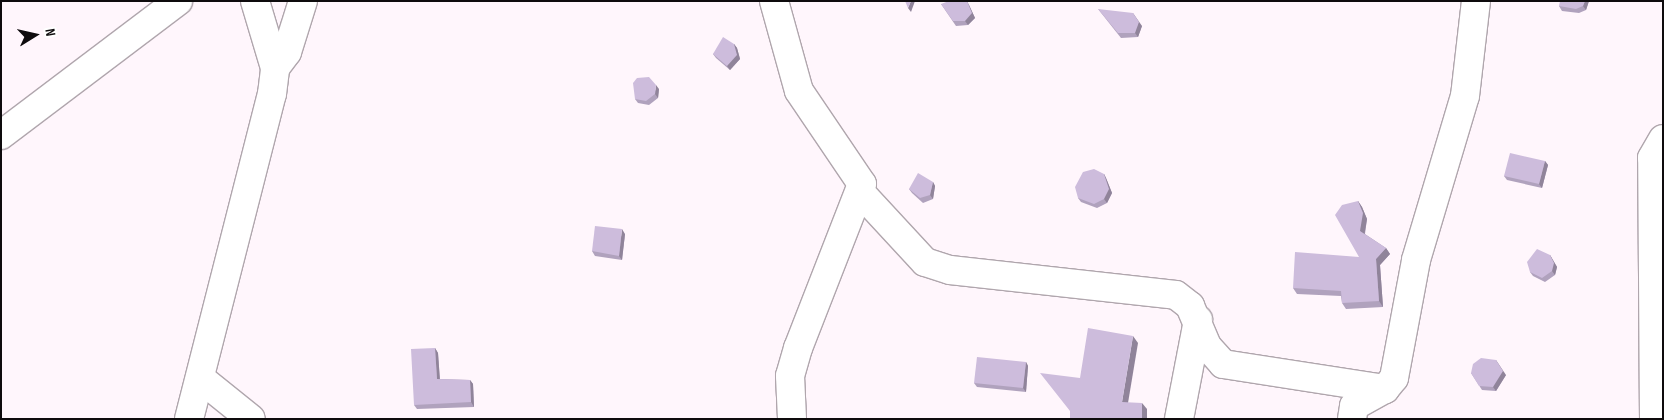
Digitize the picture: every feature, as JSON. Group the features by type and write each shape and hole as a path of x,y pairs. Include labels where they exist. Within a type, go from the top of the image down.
{"street":[{"path":"1,135 178,1"},
{"path":"255,1 275,68"},
{"path":"189,419 275,68 287,52 303,1"},
{"path":"774,1 799,91 859,174 861,194 798,348 790,376 792,419"},
{"path":"1352,419 1354,406 1363,398 1385,389 1394,378 1416,260 1465,96 1476,1"},
{"path":"1654,419 1652,158 1663,139"},
{"path":"861,194 926,262 950,270 1176,295 1198,319 1207,346 1223,364 1385,389"},
{"path":"1179,419 1198,319"},
{"path":"200,378 251,419"}],"building":[{"path":"905,1 911,1 908,8"},
{"path":"949,1 967,1 972,13 965,21 953,21 941,4"},
{"path":"1560,1 1585,1 1583,6 1576,9 1559,6"},
{"path":"1098,9 1133,13 1139,22 1135,33 1118,33"},
{"path":"723,37 734,44 737,55 727,66 713,54"},
{"path":"649,77 656,85 655,94 646,101 635,99 633,83 637,78"},
{"path":"1510,153 1545,161 1539,184 1504,176"},
{"path":"1094,169 1104,174 1109,189 1104,199 1094,204 1078,198 1075,187 1083,172"},
{"path":"918,173 933,182 930,195 920,198 909,189"},
{"path":"1358,201 1363,213 1360,231 1386,248 1376,259 1379,301 1342,303 1341,291 1293,288 1295,252 1359,257 1335,215 1342,205"},
{"path":"595,226 622,229 619,256 592,251"},
{"path":"1537,249 1550,255 1554,263 1552,271 1542,278 1530,272 1527,262"},
{"path":"1088,328 1133,336 1122,402 1142,403 1142,419 1070,419 1070,411 1040,373 1080,378"},
{"path":"435,348 437,379 470,380 471,402 414,405 411,349"},
{"path":"977,357 1026,362 1023,388 974,383"},
{"path":"1481,358 1496,360 1503,371 1493,387 1479,386 1471,373 1473,364"}]}
